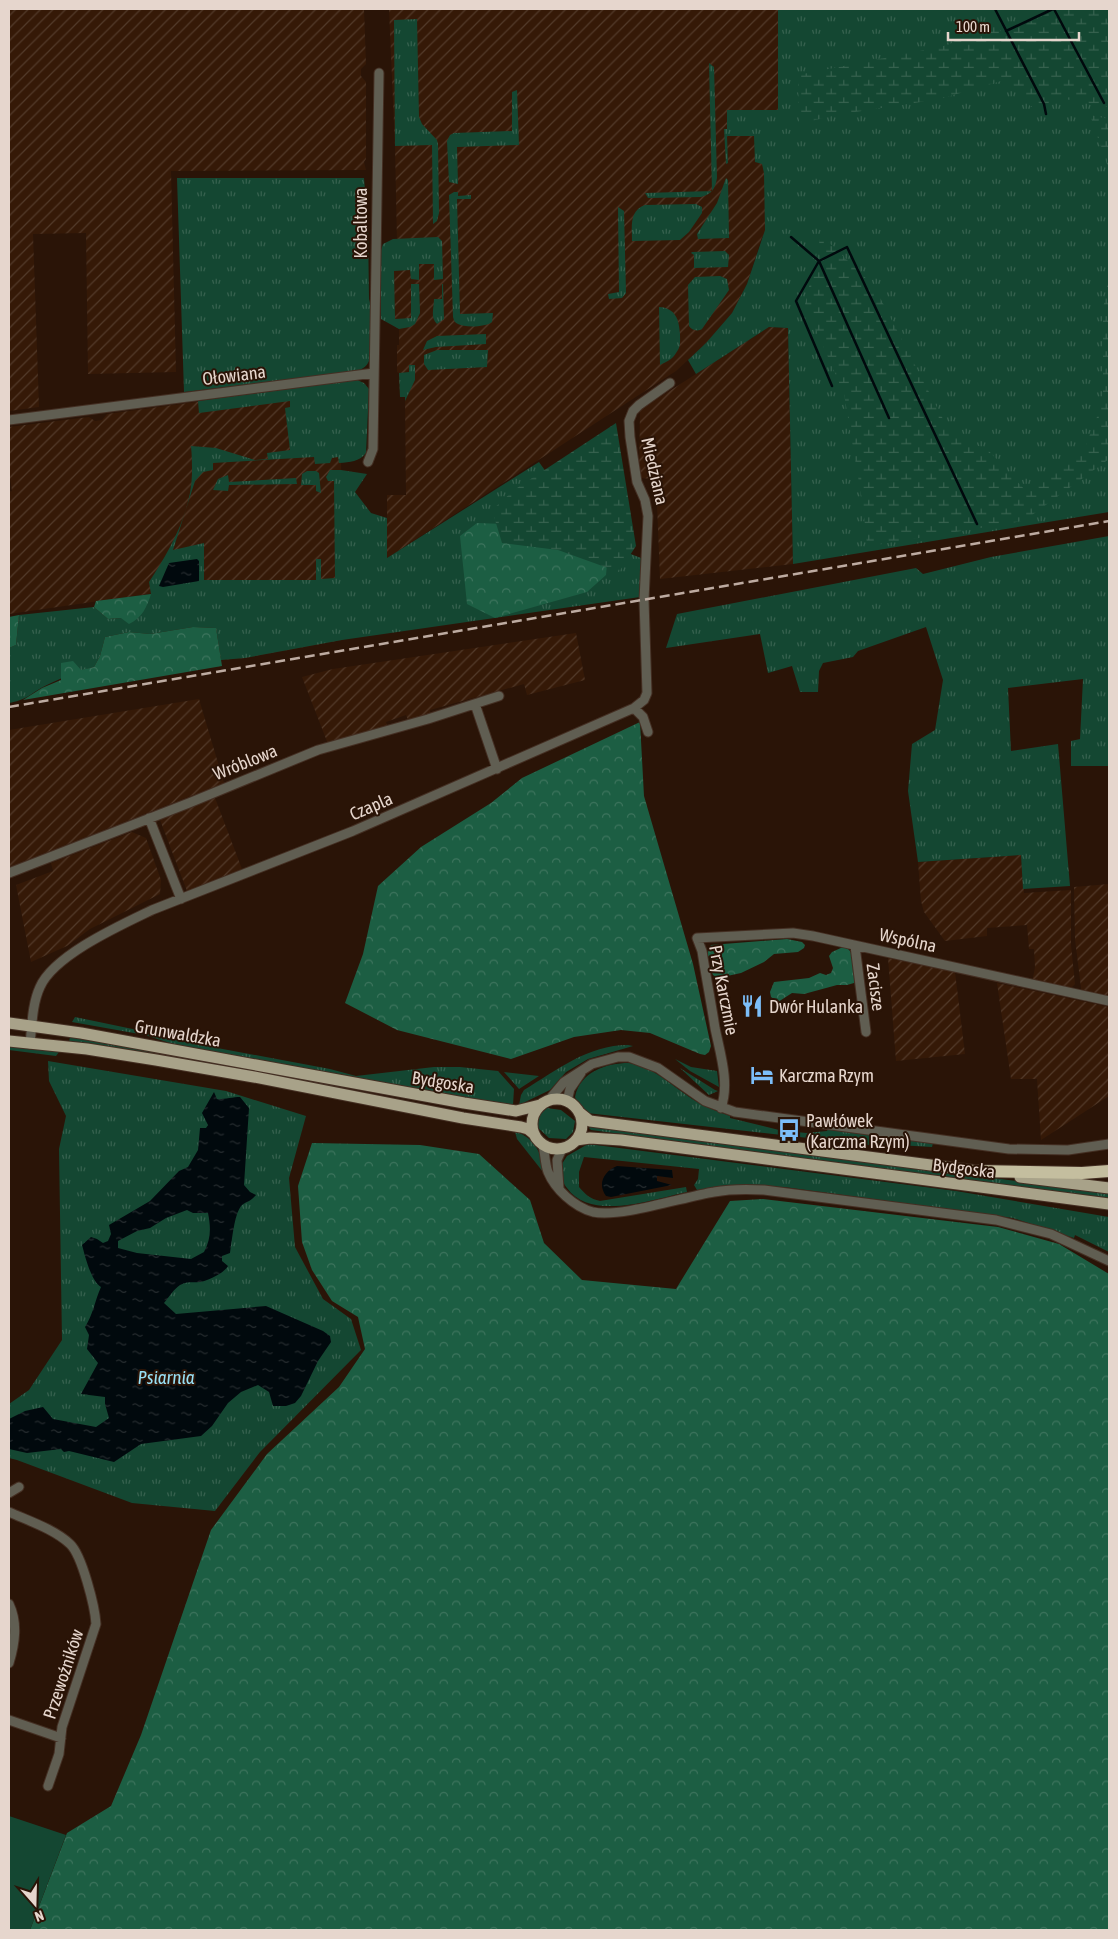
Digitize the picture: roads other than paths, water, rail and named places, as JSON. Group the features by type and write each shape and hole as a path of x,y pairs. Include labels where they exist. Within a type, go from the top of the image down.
{"highway":[{"path":"976,1171 1082,1173 1109,1171"}],"main road":[{"name":"Grunwaldzka","path":"9,1023 80,1033 341,1081"},
{"name":"Grunwaldzka","path":"9,1041 156,1060 338,1094"},
{"name":"Bydgoska","path":"341,1081 411,1095 516,1111 545,1102"},
{"name":"Bydgoska","path":"338,1094 521,1127 528,1129 534,1134"},
{"path":"556,1099 567,1101 580,1113 582,1127 576,1140 568,1147 562,1149 549,1148 543,1145 534,1134 532,1119 545,1102 556,1099"},
{"name":"Bydgoska","path":"580,1113 590,1121 1109,1188"},
{"name":"Bydgoska","path":"576,1140 590,1138 621,1140 1109,1204"}],"street":[{"name":"Kobaltowa","path":"374,373 378,72"},
{"name":"Ołowiana","path":"9,420 374,373"},
{"path":"368,462 373,449 374,373"},
{"name":"Miedziana","path":"634,708 644,700 646,693 647,667 644,624 645,554 648,516 645,500 637,482 629,421 633,411 639,404 670,383"},
{"name":"Wróblowa","path":"9,873 318,750 499,696"},
{"path":"475,704 497,769"},
{"path":"634,708 643,717 648,732"},
{"name":"Czapla","path":"30,1044 38,990 47,975 59,962 120,926 181,899 353,831 634,708"},
{"path":"149,818 181,899"},
{"name":"Wspólna","path":"697,938 793,934 1109,1001"},
{"name":"Przy Karczmie","path":"697,938 702,951 723,1070 725,1099 721,1108"},
{"name":"Zacisze","path":"855,946 866,1032"},
{"path":"545,1102 564,1082 600,1060 629,1056 658,1068 705,1101 735,1112 1009,1149 1068,1150 1109,1144"},
{"path":"567,1101 570,1089 583,1070"},
{"path":"543,1145 548,1170 559,1188 575,1204 593,1212 607,1213 715,1192 739,1189 764,1190 996,1220 1050,1234 1109,1261"},
{"path":"559,1188 557,1160 562,1149"},
{"path":"9,1493 18,1487"},
{"name":"Przewoźników","path":"9,1512 60,1536 72,1546 95,1609 96,1624 62,1727 60,1754 48,1786"},
{"path":"9,1604 15,1629 9,1663"},
{"path":"9,1720 61,1738"}],"water":[{"path":"197,559 199,561 199,581 159,586 169,563"},
{"name":"Psiarnia","path":"214,1092 217,1099 240,1097 249,1108 244,1185 250,1192 256,1195 239,1209 230,1253 222,1256 222,1261 228,1266 226,1269 207,1280 180,1285 164,1303 176,1314 266,1306 323,1331 330,1336 331,1342 318,1361 301,1396 295,1403 286,1406 273,1406 269,1392 258,1385 241,1392 228,1403 212,1426 201,1436 141,1444 114,1462 69,1451 64,1452 61,1449 27,1453 9,1449 9,1419 25,1411 43,1407 53,1419 96,1427 109,1418 105,1397 81,1394 98,1363 87,1349 89,1335 85,1327 101,1287 91,1274 82,1245 91,1237 103,1243 108,1241 111,1234 109,1225 150,1201 179,1171 188,1167 198,1150 200,1128 206,1128 208,1125 202,1113","holes":["187,1210 193,1213 208,1213 210,1233 204,1252 191,1259 137,1253 118,1248 118,1241 137,1231 150,1228 166,1218"]},
{"path":"617,1166 672,1170 673,1178 657,1176 657,1181 672,1185 611,1197 606,1196 602,1187 603,1178 612,1168"}],"waterway":[{"path":"995,9 1044,104 1046,114"},
{"path":"1006,31 1053,9"},
{"path":"1054,9 1104,103"},
{"path":"791,237 819,261 847,247 977,524"},
{"path":"819,261 889,418"},
{"path":"819,261 796,301 832,386"}],"railway":[{"path":"9,707 1109,521"}],"place":[{"name":"Dwór Hulanka","path":"752,1006"},
{"name":"Karczma Rzym","path":"762,1075"},
{"name":"Pawłówek (Karczma Rzym)","path":"789,1130"}]}
